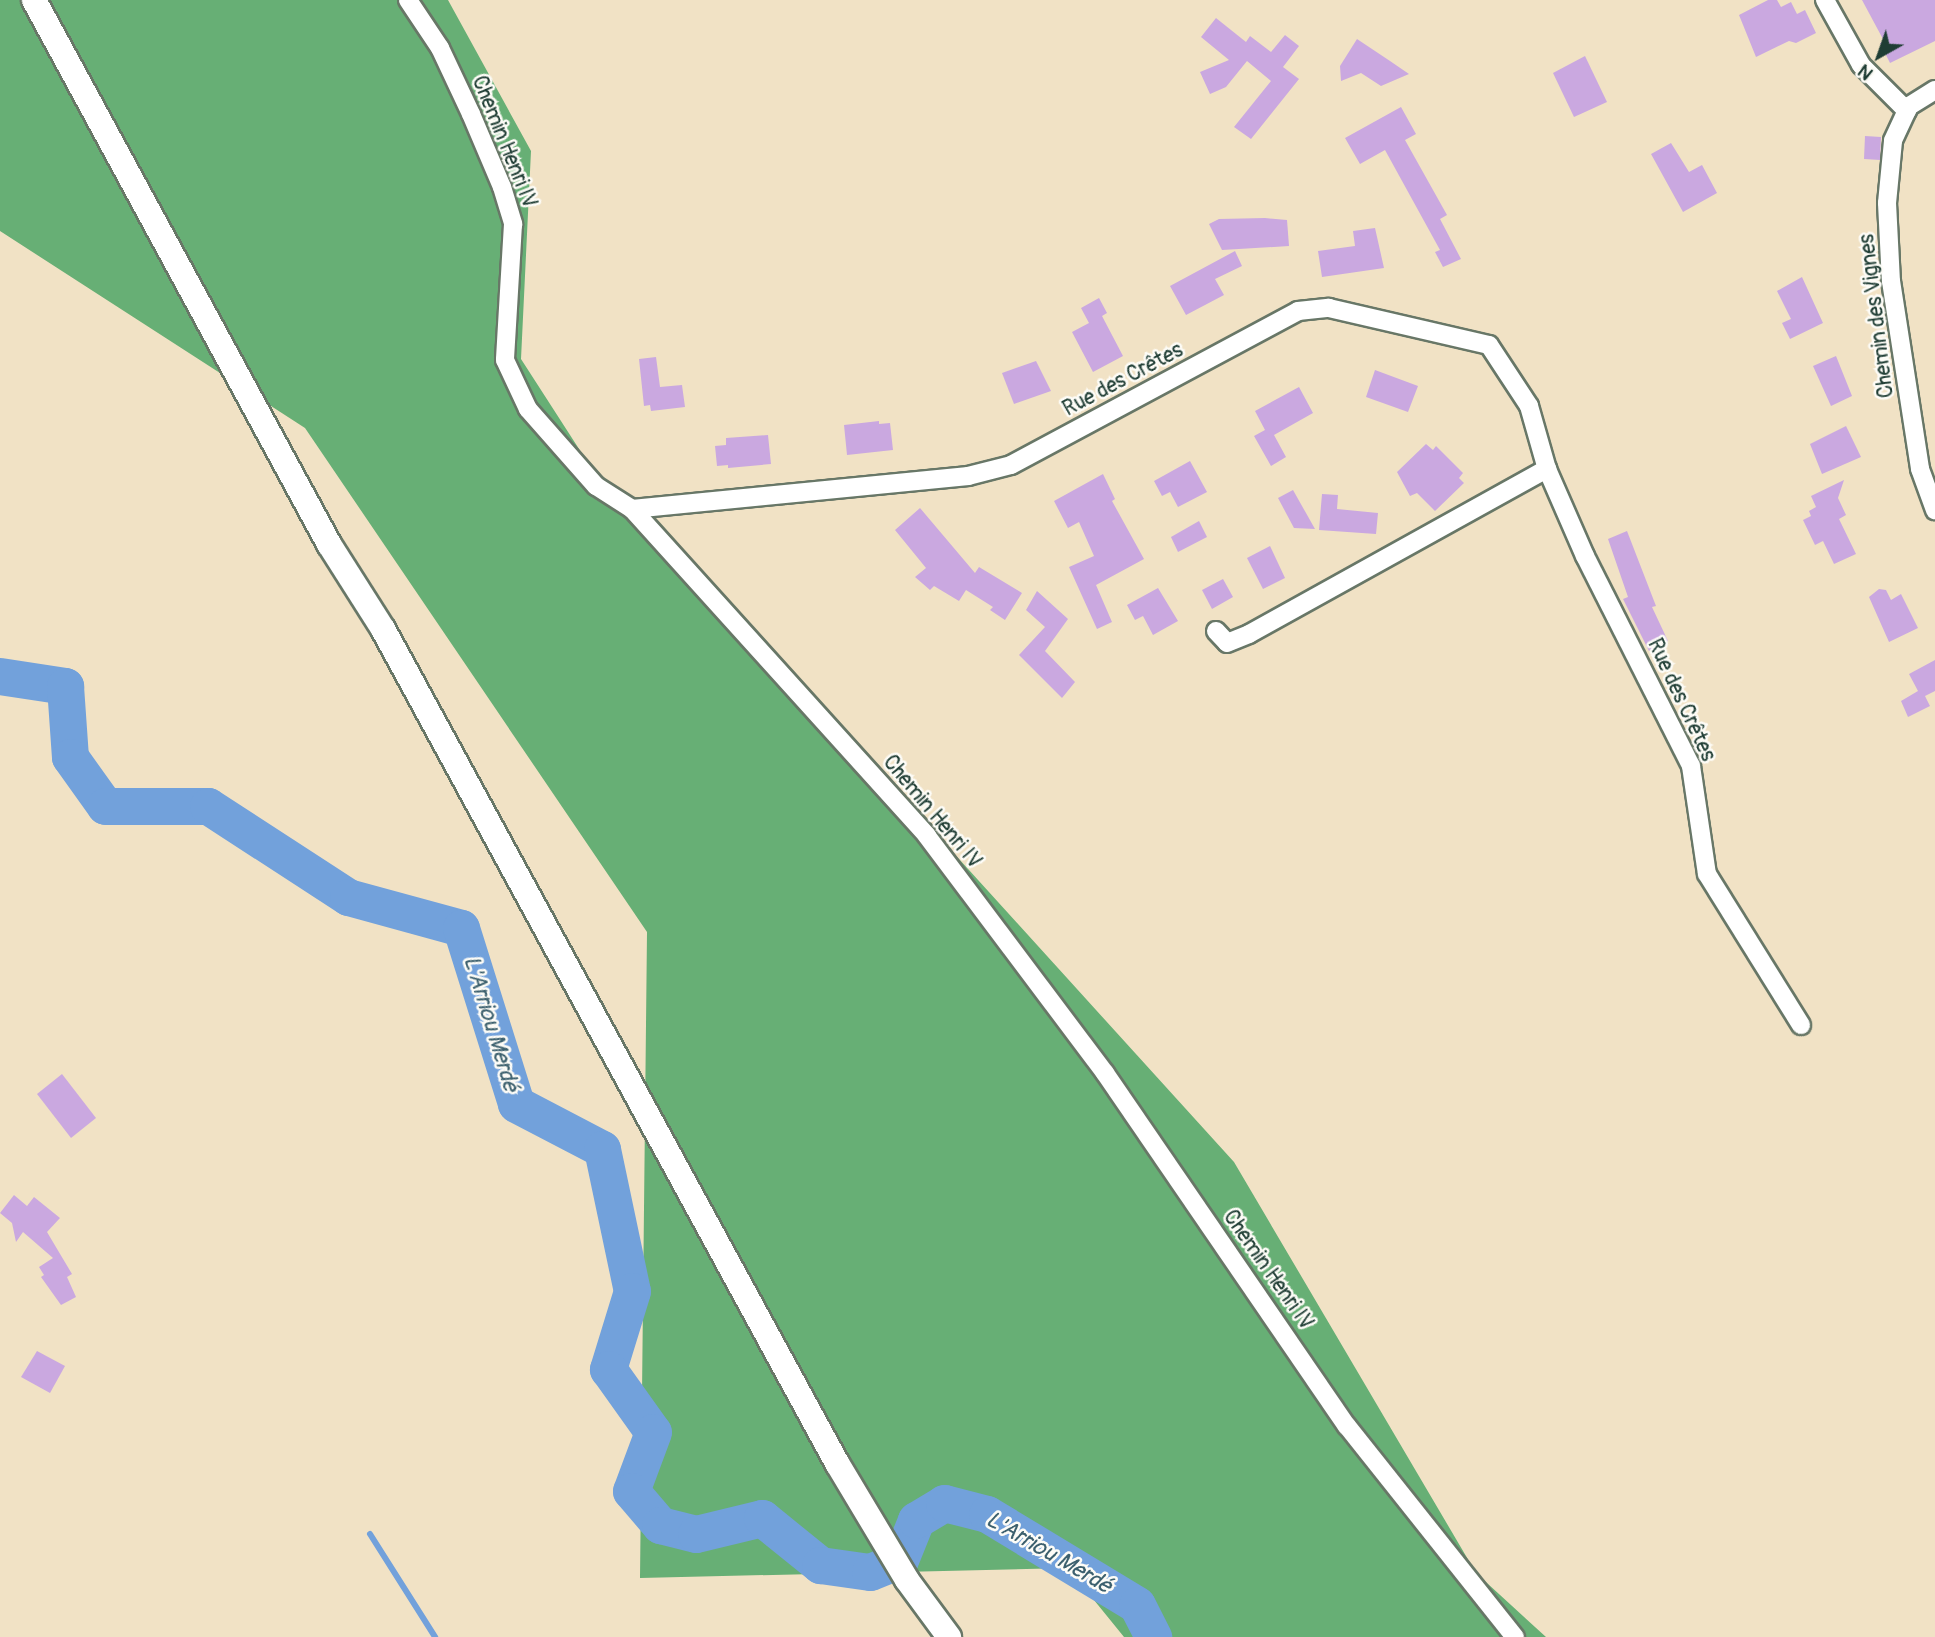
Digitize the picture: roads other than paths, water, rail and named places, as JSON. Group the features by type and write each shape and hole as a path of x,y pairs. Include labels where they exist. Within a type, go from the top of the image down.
{"main road":[{"path":"34,0 329,544 383,629 880,1539 906,1580 949,1637"},
{"path":"52,0 342,533 383,629"}],"street":[{"name":"Chemin Henri IV","path":"408,0 440,48 461,92 502,187 513,224 505,359 528,409 596,486 632,509 927,836 1105,1073 1347,1426 1514,1637"},
{"path":"1825,0 1861,65 1907,111"},
{"name":"Chemin des Vignes","path":"1935,90 1909,106 1893,141 1888,191 1891,281 1920,469 1935,510"},
{"name":"Rue des Crêtes","path":"632,509 968,475 1011,465 1160,387 1263,327 1298,311 1329,308 1489,345 1529,405 1548,469 1585,556 1691,766 1707,874 1801,1025"},
{"path":"1216,631 1227,643 1249,634 1548,469"}],"waterway":[{"name":"L'Arriou Merdé","path":"0,676 65,686 70,757 105,806 208,806 348,897 461,928 516,1104 602,1149 632,1291 608,1369 653,1432 631,1491 660,1525 696,1534 762,1518 820,1565 870,1572 900,1560 916,1520 944,1503 987,1514 1137,1605 1153,1637"},
{"path":"370,1534 435,1637"}]}
